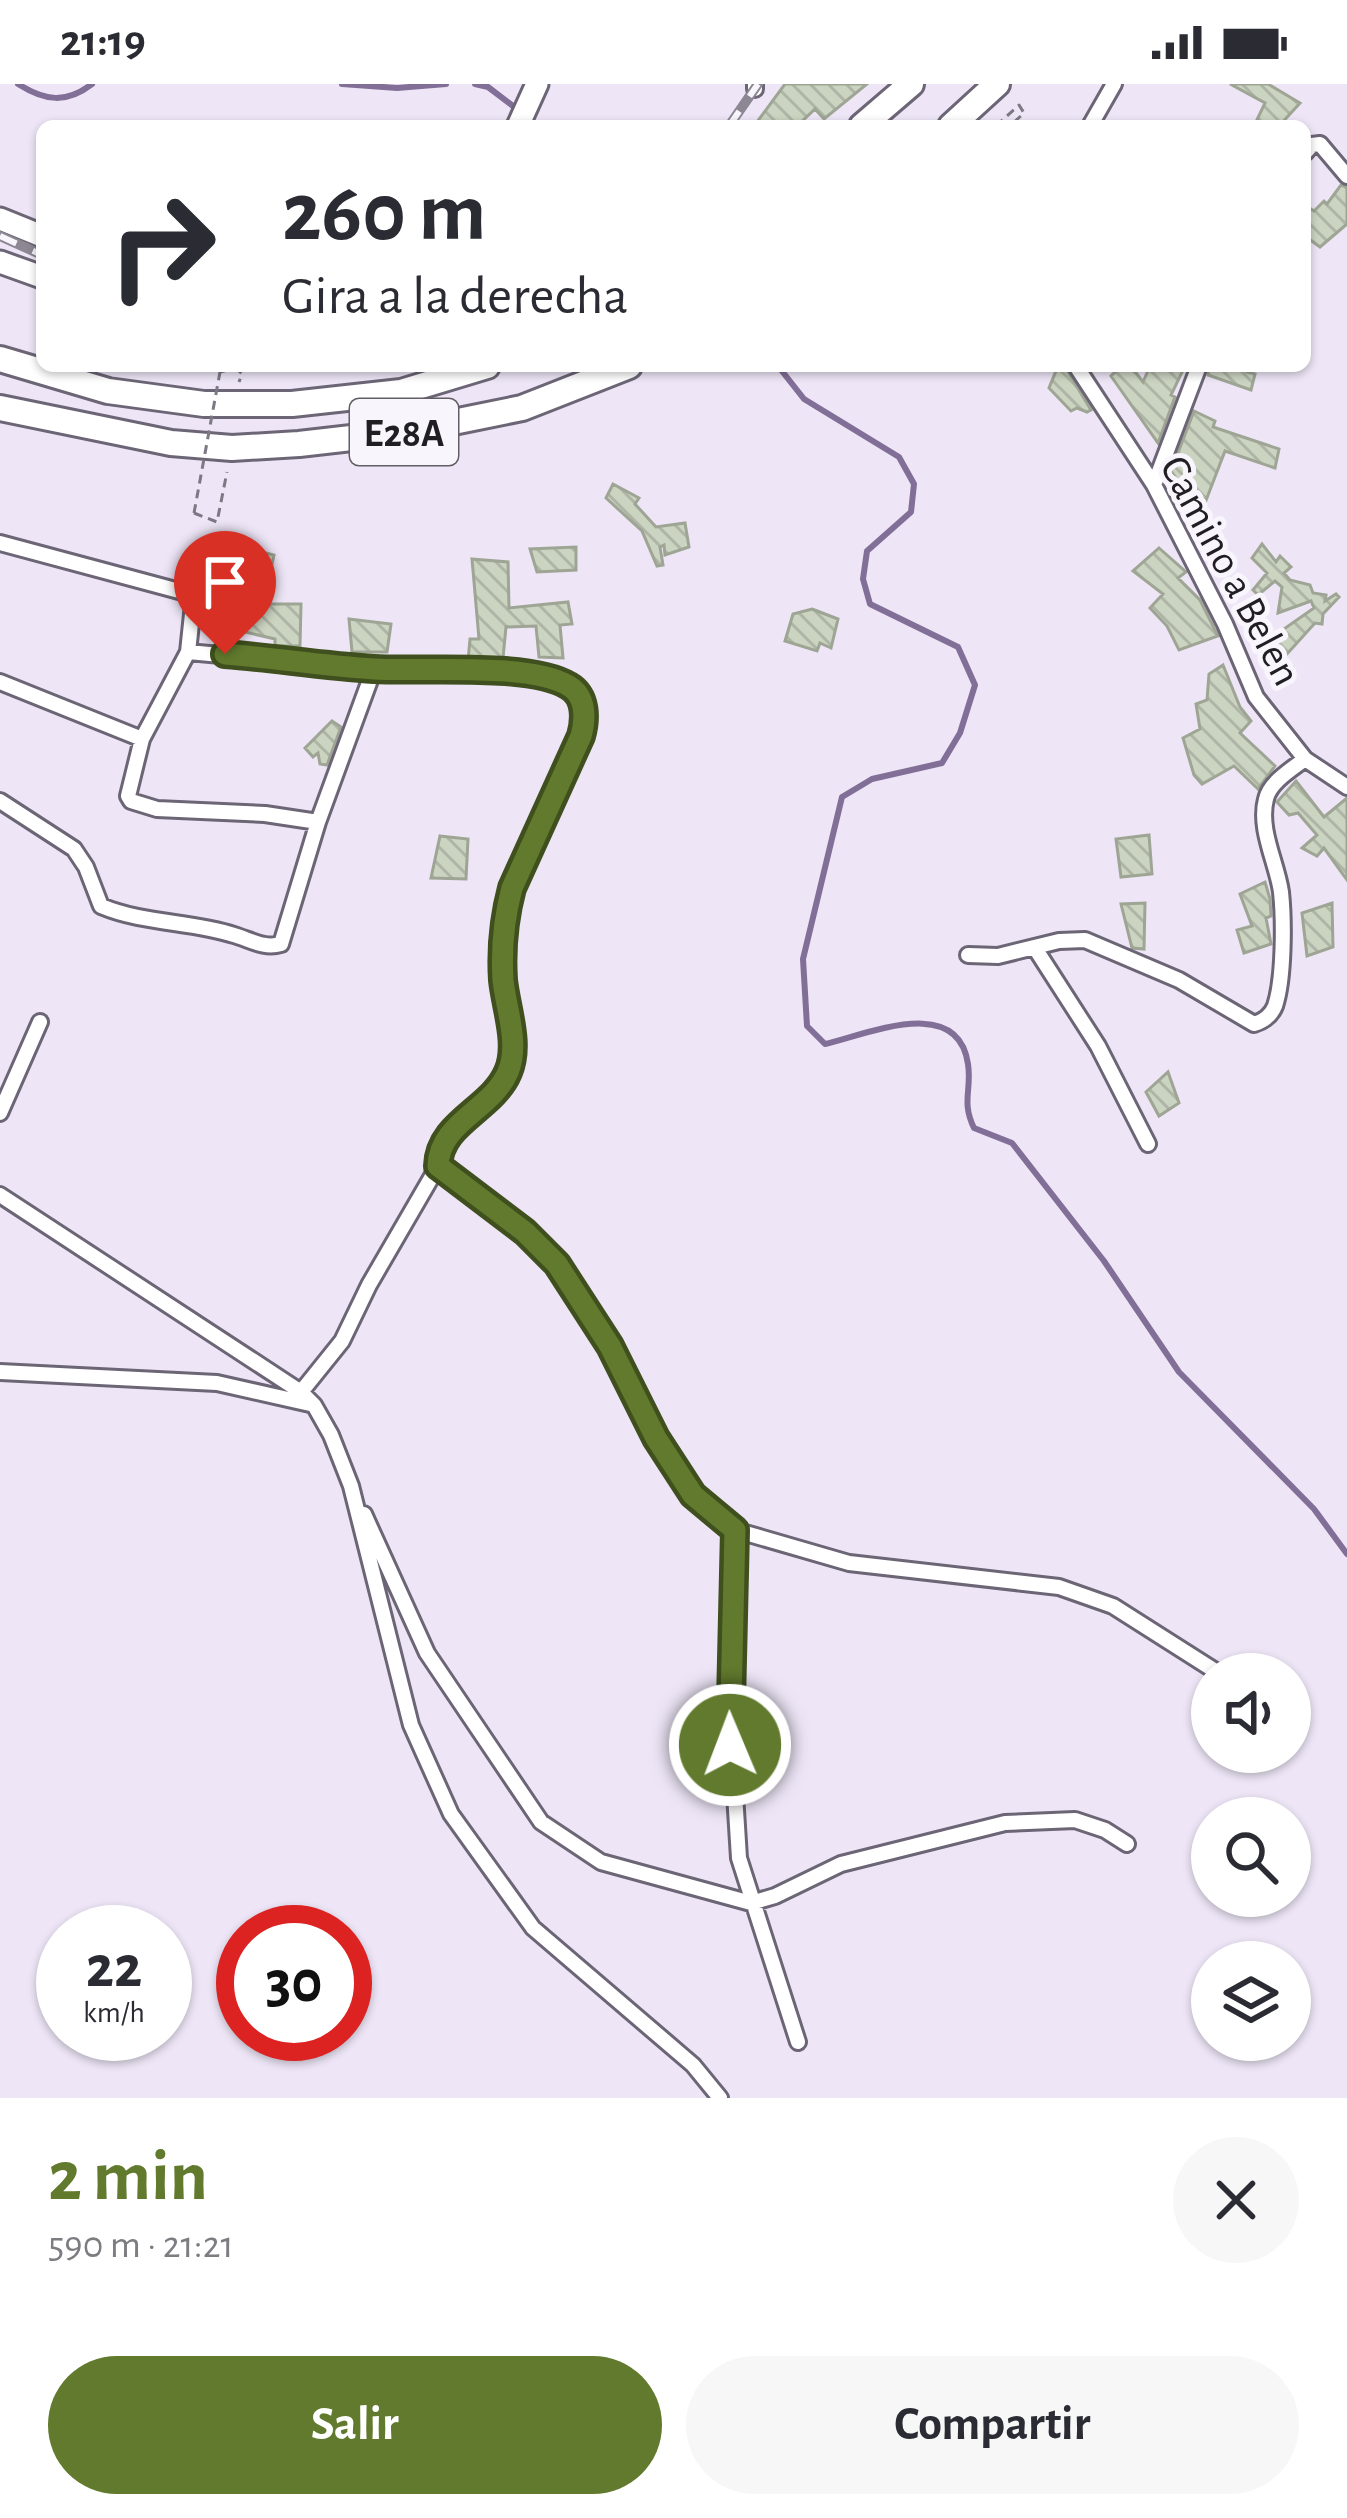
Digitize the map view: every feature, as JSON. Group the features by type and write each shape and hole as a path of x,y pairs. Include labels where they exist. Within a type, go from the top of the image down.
{"highway":[{"path":"869,120 910,84"},
{"path":"958,120 998,84"},
{"name":"E28A","path":"0,359 36,370"},
{"name":"E28A","path":"43,372 108,392 204,404 292,404 401,392 467,372"},
{"name":"E28A","path":"0,408 148,439 232,448 404,432 502,412 612,372"}],"street":[{"path":"1093,120 1114,84"},
{"path":"1311,146 1320,145 1347,176"},
{"path":"0,218 36,233"},
{"path":"0,262 36,275"},
{"name":"Camino a Belen","path":"1080,372 1154,485 1225,624 1256,697 1305,759 1347,787"},
{"path":"1154,485 1197,372"},
{"path":"0,543 194,595 188,652 142,739 128,796 140,806 318,822"},
{"path":"188,652 374,669 527,674 575,689 585,722 512,888 506,913 503,978 513,1052 508,1072 494,1094 447,1136 438,1166 336,1351 301,1392"},
{"path":"0,801 74,849 101,906 127,917 233,934 272,947 281,944 318,822 374,669"},
{"path":"0,682 142,739"},
{"path":"968,955 998,956 1084,940 1179,980 1254,1024 1265,1020 1274,1007 1282,932 1281,894 1265,826 1265,801 1268,792 1305,759"},
{"path":"1036,948 1098,1046 1148,1144"},
{"path":"0,1113 40,1022"},
{"path":"438,1166 525,1232 557,1264 610,1346 656,1438 693,1495 735,1530 849,1563 1059,1587 1112,1606 1191,1656"},
{"path":"0,1196 301,1392 314,1405 427,1652 542,1822 601,1862 751,1903 841,1864 1005,1823 1075,1820 1105,1830 1126,1844"},
{"path":"0,1372 217,1383 314,1405"},
{"path":"351,1486 411,1725 452,1814 532,1928 693,2065 720,2098"},
{"path":"735,1530 729,1698 739,1858 798,2042"}],"path":[{"path":"1003,120 1019,105 1024,112 1016,120"},
{"path":"220,372 194,513 217,522 232,448"}],"building":[{"path":"785,84 867,84 824,119 815,109 803,120 758,120"},
{"path":"1230,84 1268,84 1300,103 1284,120 1257,120 1265,103"},
{"path":"1341,185 1347,187 1347,224 1320,247 1311,240 1311,209 1324,201 1327,204"},
{"path":"1056,372 1068,372 1091,410 1071,411 1049,388"},
{"path":"1136,372 1143,382 1147,372 1182,372 1158,443 1111,376"},
{"path":"1209,372 1255,374 1251,390"},
{"path":"1194,411 1215,421 1213,427 1279,449 1275,468 1225,451 1205,503 1188,495 1171,471"},
{"path":"613,484 639,498 635,504 656,527 685,523 689,547 665,555 664,545 660,547 663,565 657,566 642,531 606,498"},
{"path":"1262,544 1276,562 1280,556 1291,567 1284,573 1290,580 1310,585 1313,593 1326,595 1325,601 1336,594 1339,597 1323,614 1322,624 1315,623 1277,665 1263,658 1267,651 1261,645 1314,608 1311,601 1278,613 1282,587 1275,581 1258,595 1253,590 1267,573 1252,558"},
{"path":"576,547 576,570 537,572 530,549"},
{"path":"247,548 274,555 263,604 301,604 300,646 275,646 275,639 232,629 240,573 237,560 249,561"},
{"path":"1159,548 1186,572 1178,578 1200,600 1218,636 1179,650 1167,626 1150,608 1163,594 1133,571"},
{"path":"472,559 508,562 509,608 568,602 572,624 560,625 563,658 539,657 536,626 506,627 503,658 497,662 468,661 470,639 479,639"},
{"path":"812,609 838,619 831,648 820,643 817,651 785,641 793,614"},
{"path":"349,619 391,624 387,652 352,652"},
{"path":"1223,665 1251,721 1240,733 1275,766 1258,789 1234,766 1202,784 1194,775 1183,738 1200,729 1196,704 1207,700 1209,674"},
{"path":"332,721 341,727 327,765 320,764 318,753 313,757 305,748"},
{"path":"1296,781 1324,817 1347,798 1347,880 1324,848 1317,856 1302,848 1317,835 1298,813 1289,815 1277,802"},
{"path":"1149,835 1152,874 1121,877 1116,839"},
{"path":"440,836 468,839 466,879 431,878"},
{"path":"1265,882 1271,944 1244,953 1237,930 1252,926 1240,894"},
{"path":"1145,903 1144,949 1132,948 1121,904"},
{"path":"1332,903 1333,947 1307,956 1302,913"},
{"path":"1168,1072 1179,1103 1159,1116 1146,1092"}],"waterway":[{"path":"18,84 55,98 92,84"},
{"path":"342,84 397,88 446,84"},
{"path":"475,84 488,87 517,109"},
{"path":"783,372 804,399 899,457 914,484 911,512 867,551 863,579 870,604 958,647 975,685 960,733 942,763 872,779 842,797 803,959 807,1026 825,1044 909,1024 947,1030 961,1043 968,1064 968,1110 974,1128 1012,1143 1104,1261 1179,1372 1314,1509 1347,1554"}],"railway":[{"path":"733,120 758,84"},
{"path":"0,236 36,252"}],"route":[{"path":"225,654 374,669 527,674 559,681 575,689 582,701 581,736 512,888 506,913 503,978 513,1052 508,1072 494,1094 447,1136 438,1166 525,1232 557,1264 610,1346 656,1438 693,1495 735,1530 730,1745"}]}
